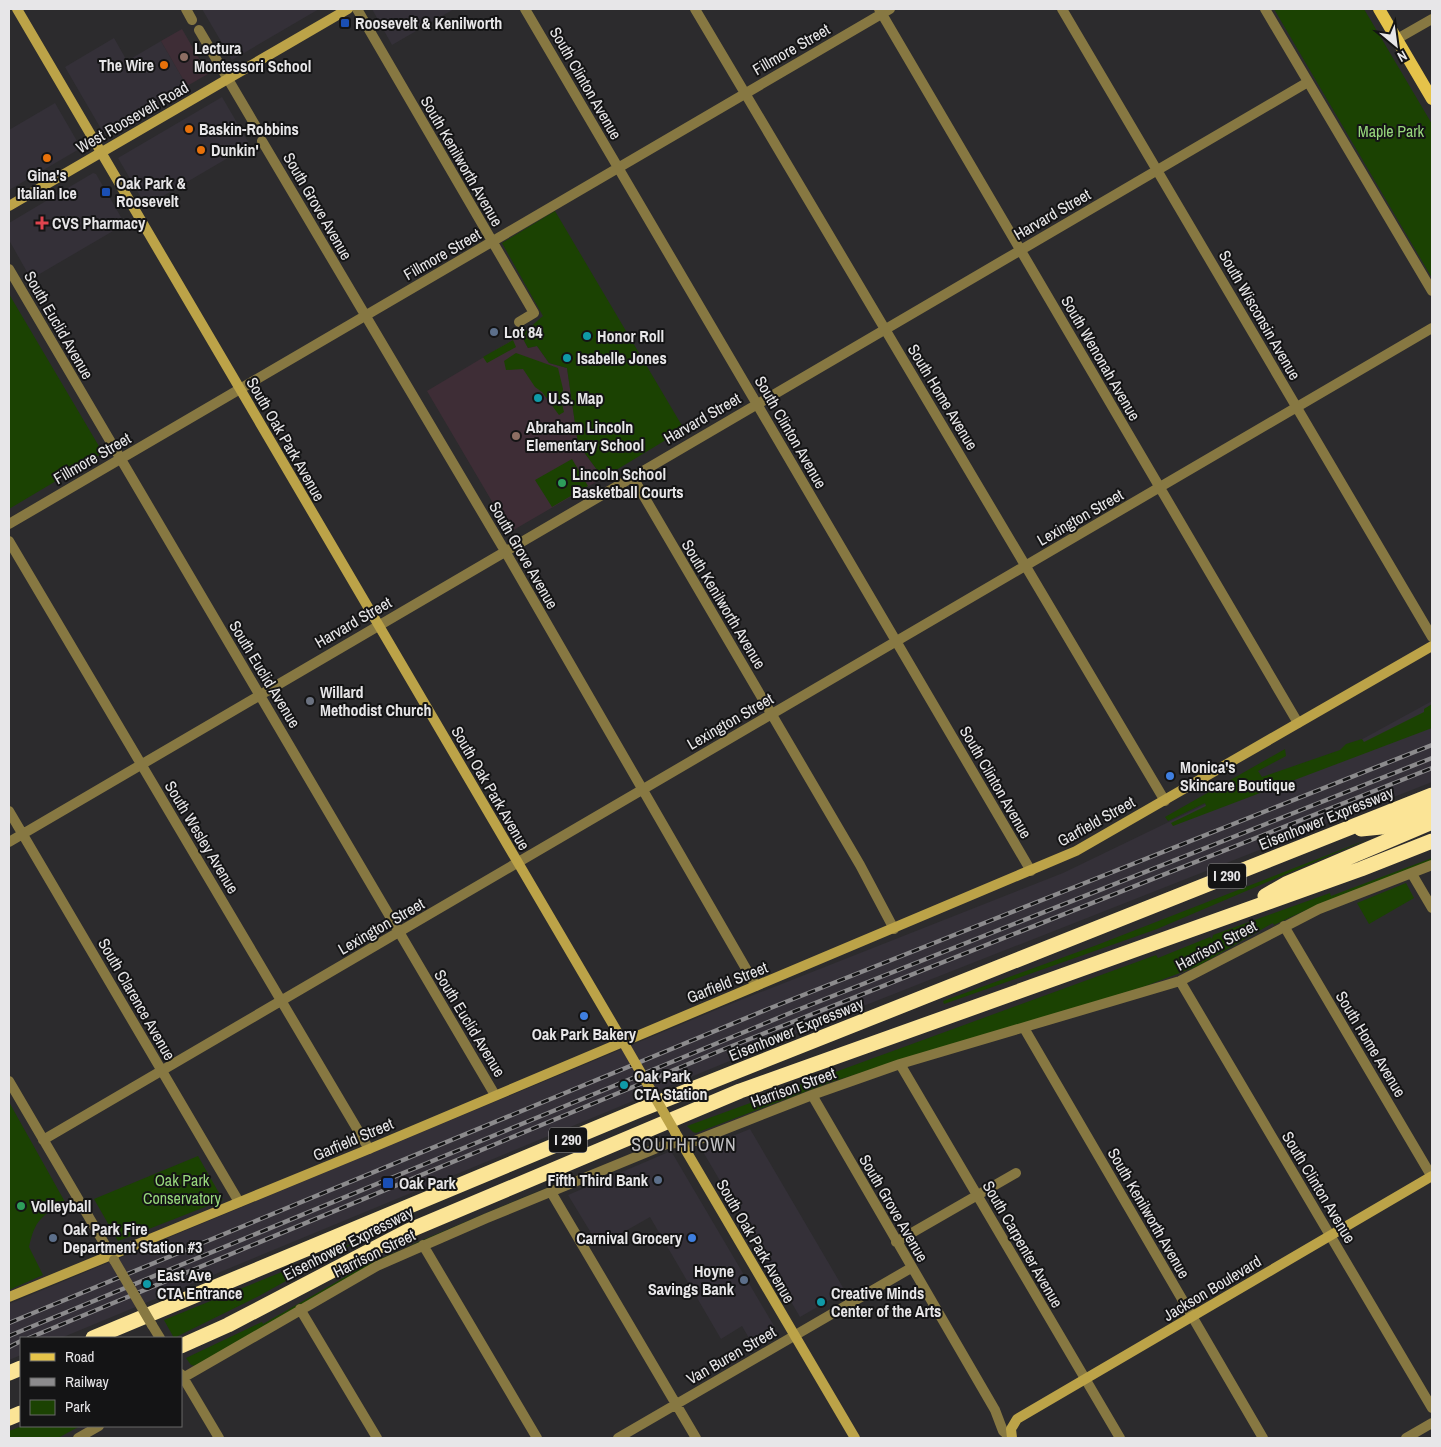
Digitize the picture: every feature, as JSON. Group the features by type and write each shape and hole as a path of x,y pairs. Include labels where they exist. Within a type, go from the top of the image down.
{"highway":[{"name":"Eisenhower Expressway","path":"95,1337 642,1109 1432,795"},
{"path":"1338,832 1381,827 1432,811"},
{"path":"1234,914 1286,884 1432,822"},
{"name":"Eisenhower Expressway","path":"182,1346 228,1325 408,1231 740,1091 1432,841"}],"main road":[{"path":"1379,9 1432,99"}],"street":[{"name":"South Oak Park Avenue","path":"18,9 855,1438"},
{"path":"186,9 192,20"},
{"name":"West Roosevelt Road","path":"9,206 348,9"},
{"name":"South Kenilworth Avenue","path":"356,9 534,313 519,322"},
{"name":"South Clinton Avenue","path":"525,9 1031,871"},
{"name":"South Home Avenue","path":"695,9 1164,801"},
{"name":"South Wisconsin Avenue","path":"1062,9 1432,637"},
{"path":"1265,9 1432,291"},
{"name":"Fillmore Street","path":"9,524 745,94 883,10"},
{"name":"South Wenonah Avenue","path":"883,10 1020,250 1298,724"},
{"path":"1397,40 1432,19"},
{"path":"199,30 258,130"},
{"name":"Harvard Street","path":"9,842 1308,82"},
{"name":"South Grove Avenue","path":"262,141 505,551 756,986"},
{"name":"South Euclid Avenue","path":"9,269 495,1094"},
{"name":"Lexington Street","path":"43,1140 1432,328"},
{"name":"South Kenilworth Avenue","path":"632,476 772,714 894,929"},
{"name":"South Wesley Avenue","path":"9,541 369,1149"},
{"name":"Garfield Street","path":"9,1297 113,1257 495,1094 624,1044 756,986 1076,852 1432,646"},
{"name":"South Clarence Avenue","path":"9,811 239,1202"},
{"name":"Harrison Street","path":"182,1377 354,1278 423,1245 667,1144 695,1141 812,1095 900,1064 1180,981 1284,926 1336,902 1432,865"},
{"path":"1412,874 1432,908"},
{"name":"South Home Avenue","path":"1284,926 1432,1176"},
{"name":"South Clinton Avenue","path":"1180,981 1432,1408"},
{"name":"South Kenilworth Avenue","path":"1024,1028 1263,1438"},
{"name":"South Carpenter Avenue","path":"900,1064 1120,1438"},
{"path":"9,1081 159,1337"},
{"name":"South Grove Avenue","path":"812,1095 995,1410 1003,1431 1011,1435"},
{"path":"896,1242 1016,1173"},
{"name":"Jackson Boulevard","path":"1011,1435 1018,1420 1432,1176"},
{"path":"551,1192 696,1438"},
{"path":"423,1245 537,1438"},
{"name":"Van Buren Street","path":"618,1438 911,1268"},
{"path":"300,1309 377,1438"},
{"path":"182,1377 219,1438"},
{"path":"1406,1438 1432,1423"},
{"path":"78,1438 97,1427"}],"shaded area":[{"path":"202,9 319,9 232,60"},
{"path":"372,9 454,9 392,45"},
{"name":"Lectura Montessori School","path":"182,29 208,74 187,86 161,41"},
{"path":"114,38 127,61 161,41 187,86 104,134 65,67"},
{"path":"222,97 250,145 146,206 118,158"},
{"path":"55,103 81,148 9,190 9,130"},
{"path":"93,173 96,174 125,224 31,279 9,240 9,223"},
{"name":"Abraham Lincoln Elementary School","path":"521,335 528,348 537,346 549,363 567,368 578,444 603,478 510,532 427,391"},
{"path":"1432,701 1432,782 838,1016 63,1337 20,1337 20,1355 9,1360 9,1304 723,1007 1063,873 1204,805 1348,747"},
{"path":"750,1129 845,1291 800,1317 702,1150"},
{"path":"671,1151 777,1331 753,1345 742,1326 721,1339 650,1217 599,1246 568,1195"}],"green space":[{"name":"Maple Park","path":"1274,9 1364,9 1432,124 1432,278"},
{"path":"555,211 684,429 603,478 578,444 567,368 549,363 537,346 528,348 521,335 543,316 502,243"},
{"path":"9,294 103,453 9,509"},
{"path":"513,340 516,347 487,363 483,357"},
{"path":"516,353 558,368 563,389 561,400 564,412 559,415 542,392 535,387 523,369 506,370 504,361"},
{"name":"Lincoln School Basketball Courts","path":"572,459 588,486 552,507 535,480"},
{"path":"1432,704 1432,728 1173,826 1171,823 1206,806 1205,803 1168,821 1165,817 1285,749 1286,756 1258,771 1262,777 1340,750 1346,744 1362,739 1364,742 1424,712 1424,709"},
{"path":"1371,838 1157,929 944,1004 943,1001 1097,945"},
{"path":"1432,858 1432,861 1333,899 1274,925 1273,923 1198,966 1143,987 831,1082 696,1133 687,1126 1156,955 1158,958 1210,937 1212,939 1213,935 1330,893 1331,896"},
{"path":"1406,883 1414,898 1369,924 1357,903"},
{"path":"9,1102 65,1202 40,1220 31,1238 29,1247 43,1275 9,1290"},
{"name":"Oak Park Conservatory","path":"198,1156 223,1200 118,1241 94,1199"},
{"path":"564,1180 405,1248 418,1242"},
{"path":"358,1241 259,1296 176,1337 173,1337 164,1320"},
{"path":"405,1248 364,1268 196,1366 191,1365 186,1358 262,1322 263,1324 366,1265"},
{"path":"20,1427 78,1427 58,1438 9,1438 9,1431"}],"railway":[{"path":"9,1323 768,1009 1432,745"},
{"path":"9,1336 795,1011 1432,758"},
{"path":"31,1337 722,1050 1432,768"},
{"path":"9,1347 20,1342"}],"place":[{"name":"Roosevelt & Kenilworth","path":"345,23"},
{"name":"Lectura Montessori School","path":"184,57"},
{"name":"The Wire","path":"164,65"},
{"name":"Baskin-Robbins","path":"189,129"},
{"name":"Dunkin'","path":"201,150"},
{"name":"Gina's Italian Ice","path":"47,158"},
{"name":"Oak Park & Roosevelt","path":"106,192"},
{"name":"CVS Pharmacy","path":"42,223"},
{"name":"Lot 84","path":"494,332"},
{"name":"Honor Roll","path":"587,336"},
{"name":"Isabelle Jones","path":"567,358"},
{"name":"U.S. Map","path":"538,398"},
{"name":"Abraham Lincoln Elementary School","path":"516,436"},
{"name":"Lincoln School Basketball Courts","path":"562,483"},
{"name":"Willard Methodist Church","path":"310,701"},
{"name":"Monica's Skincare Boutique","path":"1170,776"},
{"name":"Oak Park Bakery","path":"584,1016"},
{"name":"Oak Park CTA Station","path":"624,1085"},
{"name":"Fifth Third Bank","path":"658,1180"},
{"name":"Oak Park","path":"388,1183"},
{"name":"Volleyball","path":"21,1206"},
{"name":"Oak Park Fire Department Station #3","path":"53,1238"},
{"name":"Carnival Grocery","path":"692,1238"},
{"name":"Hoyne Savings Bank","path":"744,1280"},
{"name":"East Ave CTA Entrance","path":"147,1284"},
{"name":"Creative Minds Center of the Arts","path":"821,1302"}],"district":[{"name":"SOUTHTOWN","path":"684,1145"}]}
